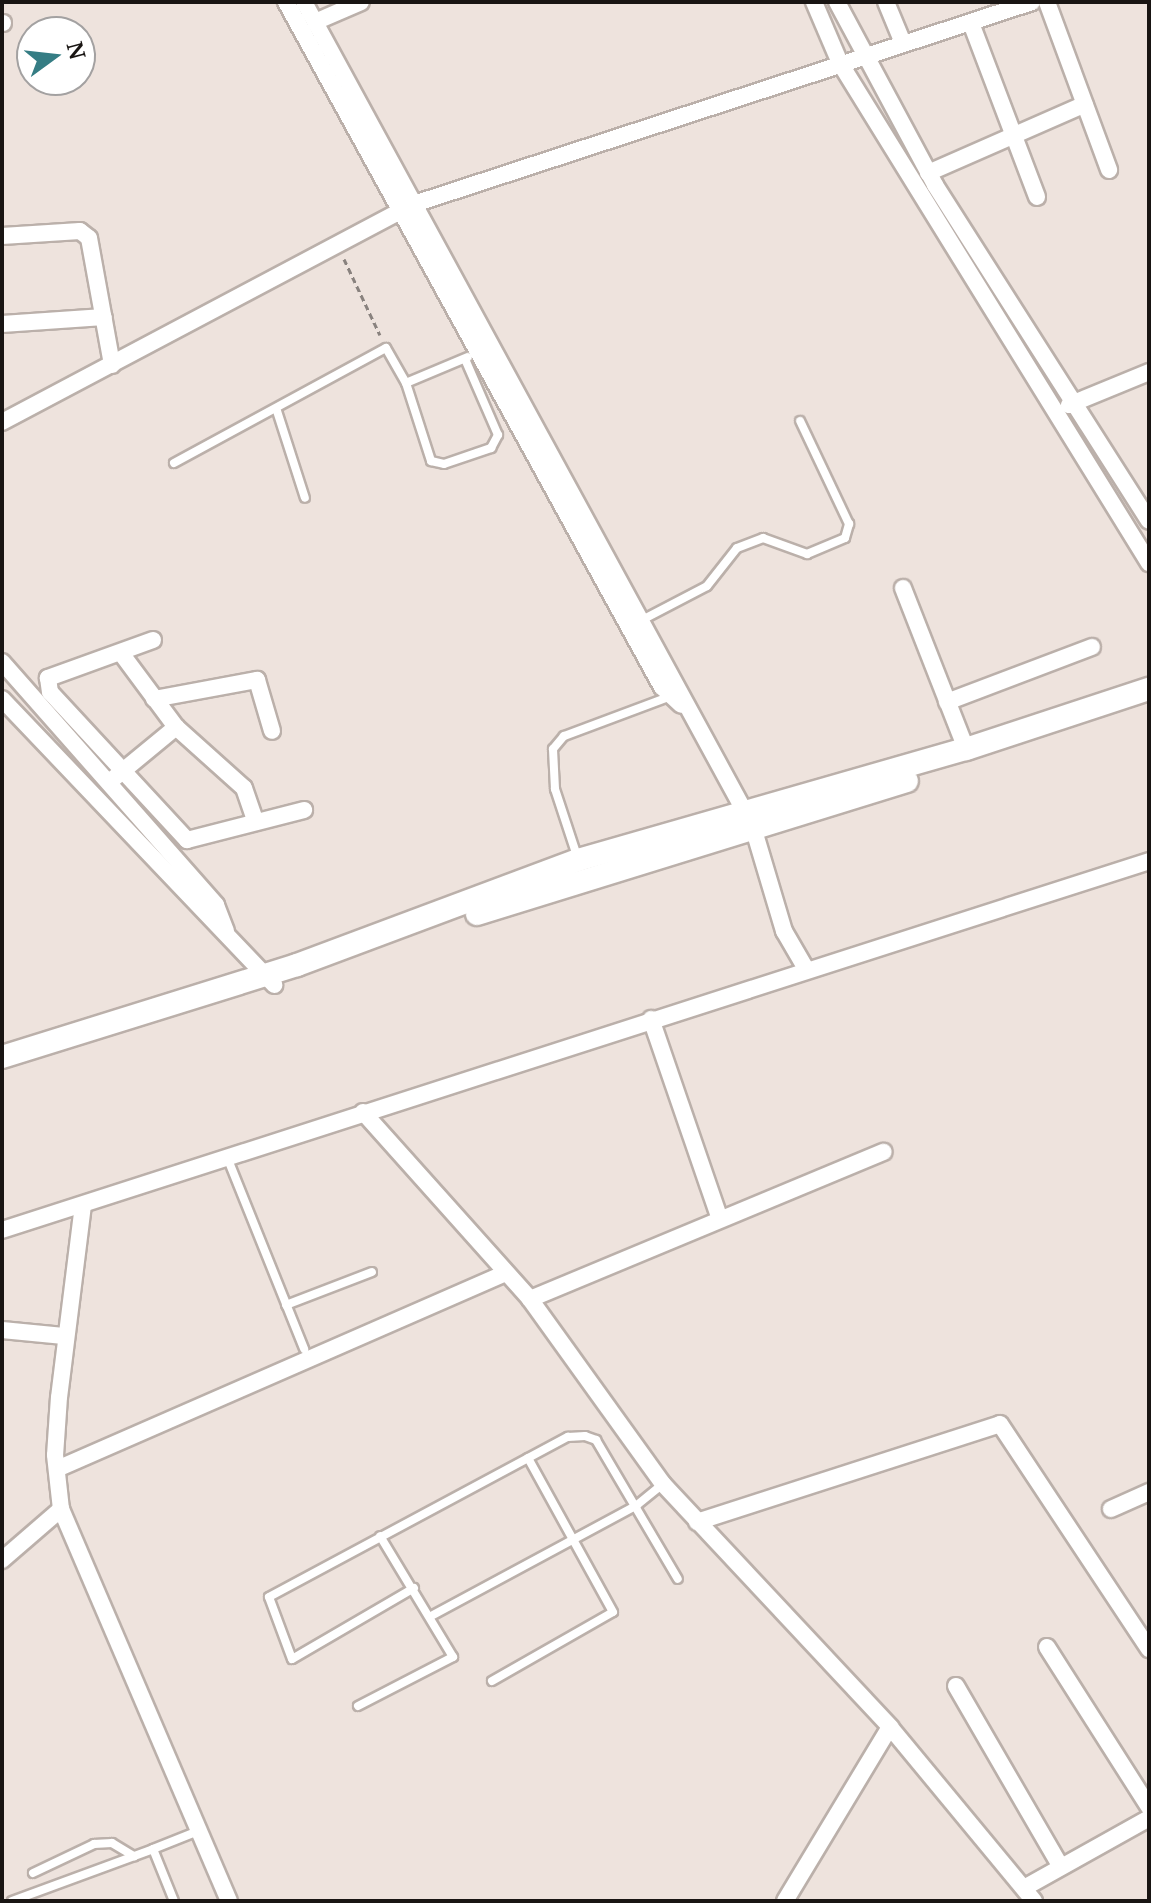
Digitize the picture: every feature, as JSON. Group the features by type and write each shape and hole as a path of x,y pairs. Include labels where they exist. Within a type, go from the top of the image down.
{"street":[{"path":"286,2 675,678 677,701"},
{"path":"304,2 406,207 472,356 749,821 784,931 806,969"},
{"path":"315,22 361,2"},
{"path":"814,2 840,63 1149,563"},
{"path":"837,2 862,56 928,173 1077,402 1149,521"},
{"path":"886,2 903,43"},
{"path":"2,422 406,207 903,43 978,14 1032,2"},
{"path":"1047,2 1109,170"},
{"path":"978,14 1014,135 1037,197"},
{"path":"928,173 1085,104"},
{"path":"2,236 80,231 89,238 112,365"},
{"path":"2,324 104,317"},
{"path":"1057,410 1149,372"},
{"path":"903,588 966,749"},
{"path":"153,640 46,683 115,778 216,905 226,931"},
{"path":"947,702 1092,647"},
{"path":"121,653 176,727 244,788 256,822"},
{"path":"2,662 115,778 187,840 304,810"},
{"path":"154,699 257,680 272,731"},
{"path":"2,1072 1149,689"},
{"path":"2,699 204,918 226,931 270,980"},
{"path":"2,1057 270,980 578,860 749,821 1149,705"},
{"path":"93,796 176,727"},
{"path":"2,1230 1149,861"},
{"path":"651,1019 719,1216"},
{"path":"363,1112 503,1274 530,1299 663,1484 890,1727 1029,1894 1061,1867 1149,1818"},
{"path":"530,1299 719,1216 884,1152"},
{"path":"83,1205 64,1336 57,1469 61,1509 229,1901"},
{"path":"57,1469 503,1274"},
{"path":"2,1330 64,1336"},
{"path":"697,1522 1000,1424 1149,1649"},
{"path":"1111,1509 1149,1492"},
{"path":"2,1560 61,1509"},
{"path":"1047,1647 1149,1807"},
{"path":"956,1686 1061,1867"},
{"path":"785,1901 890,1727"}],"lane":[{"path":"174,463 277,411 386,348 406,383 431,461 444,464 491,448 498,435 472,356 406,383"},
{"path":"277,411 305,498"},
{"path":"642,620 707,586 737,548 763,538 807,554 845,538 849,524 800,421"},
{"path":"578,860 555,789 553,749 564,736 677,701"},
{"path":"227,1156 304,1349"},
{"path":"286,1305 372,1272"},
{"path":"414,1588 292,1659 269,1597 568,1437 596,1440 678,1579"},
{"path":"492,1681 613,1612 528,1458"},
{"path":"433,1615 637,1505 663,1484"},
{"path":"358,1706 453,1657 433,1615 380,1536"},
{"path":"12,1901 198,1831"},
{"path":"33,1873 94,1844 112,1843 134,1856"},
{"path":"153,1849 174,1901"}],"path":[{"path":"337,245 386,348"}]}
